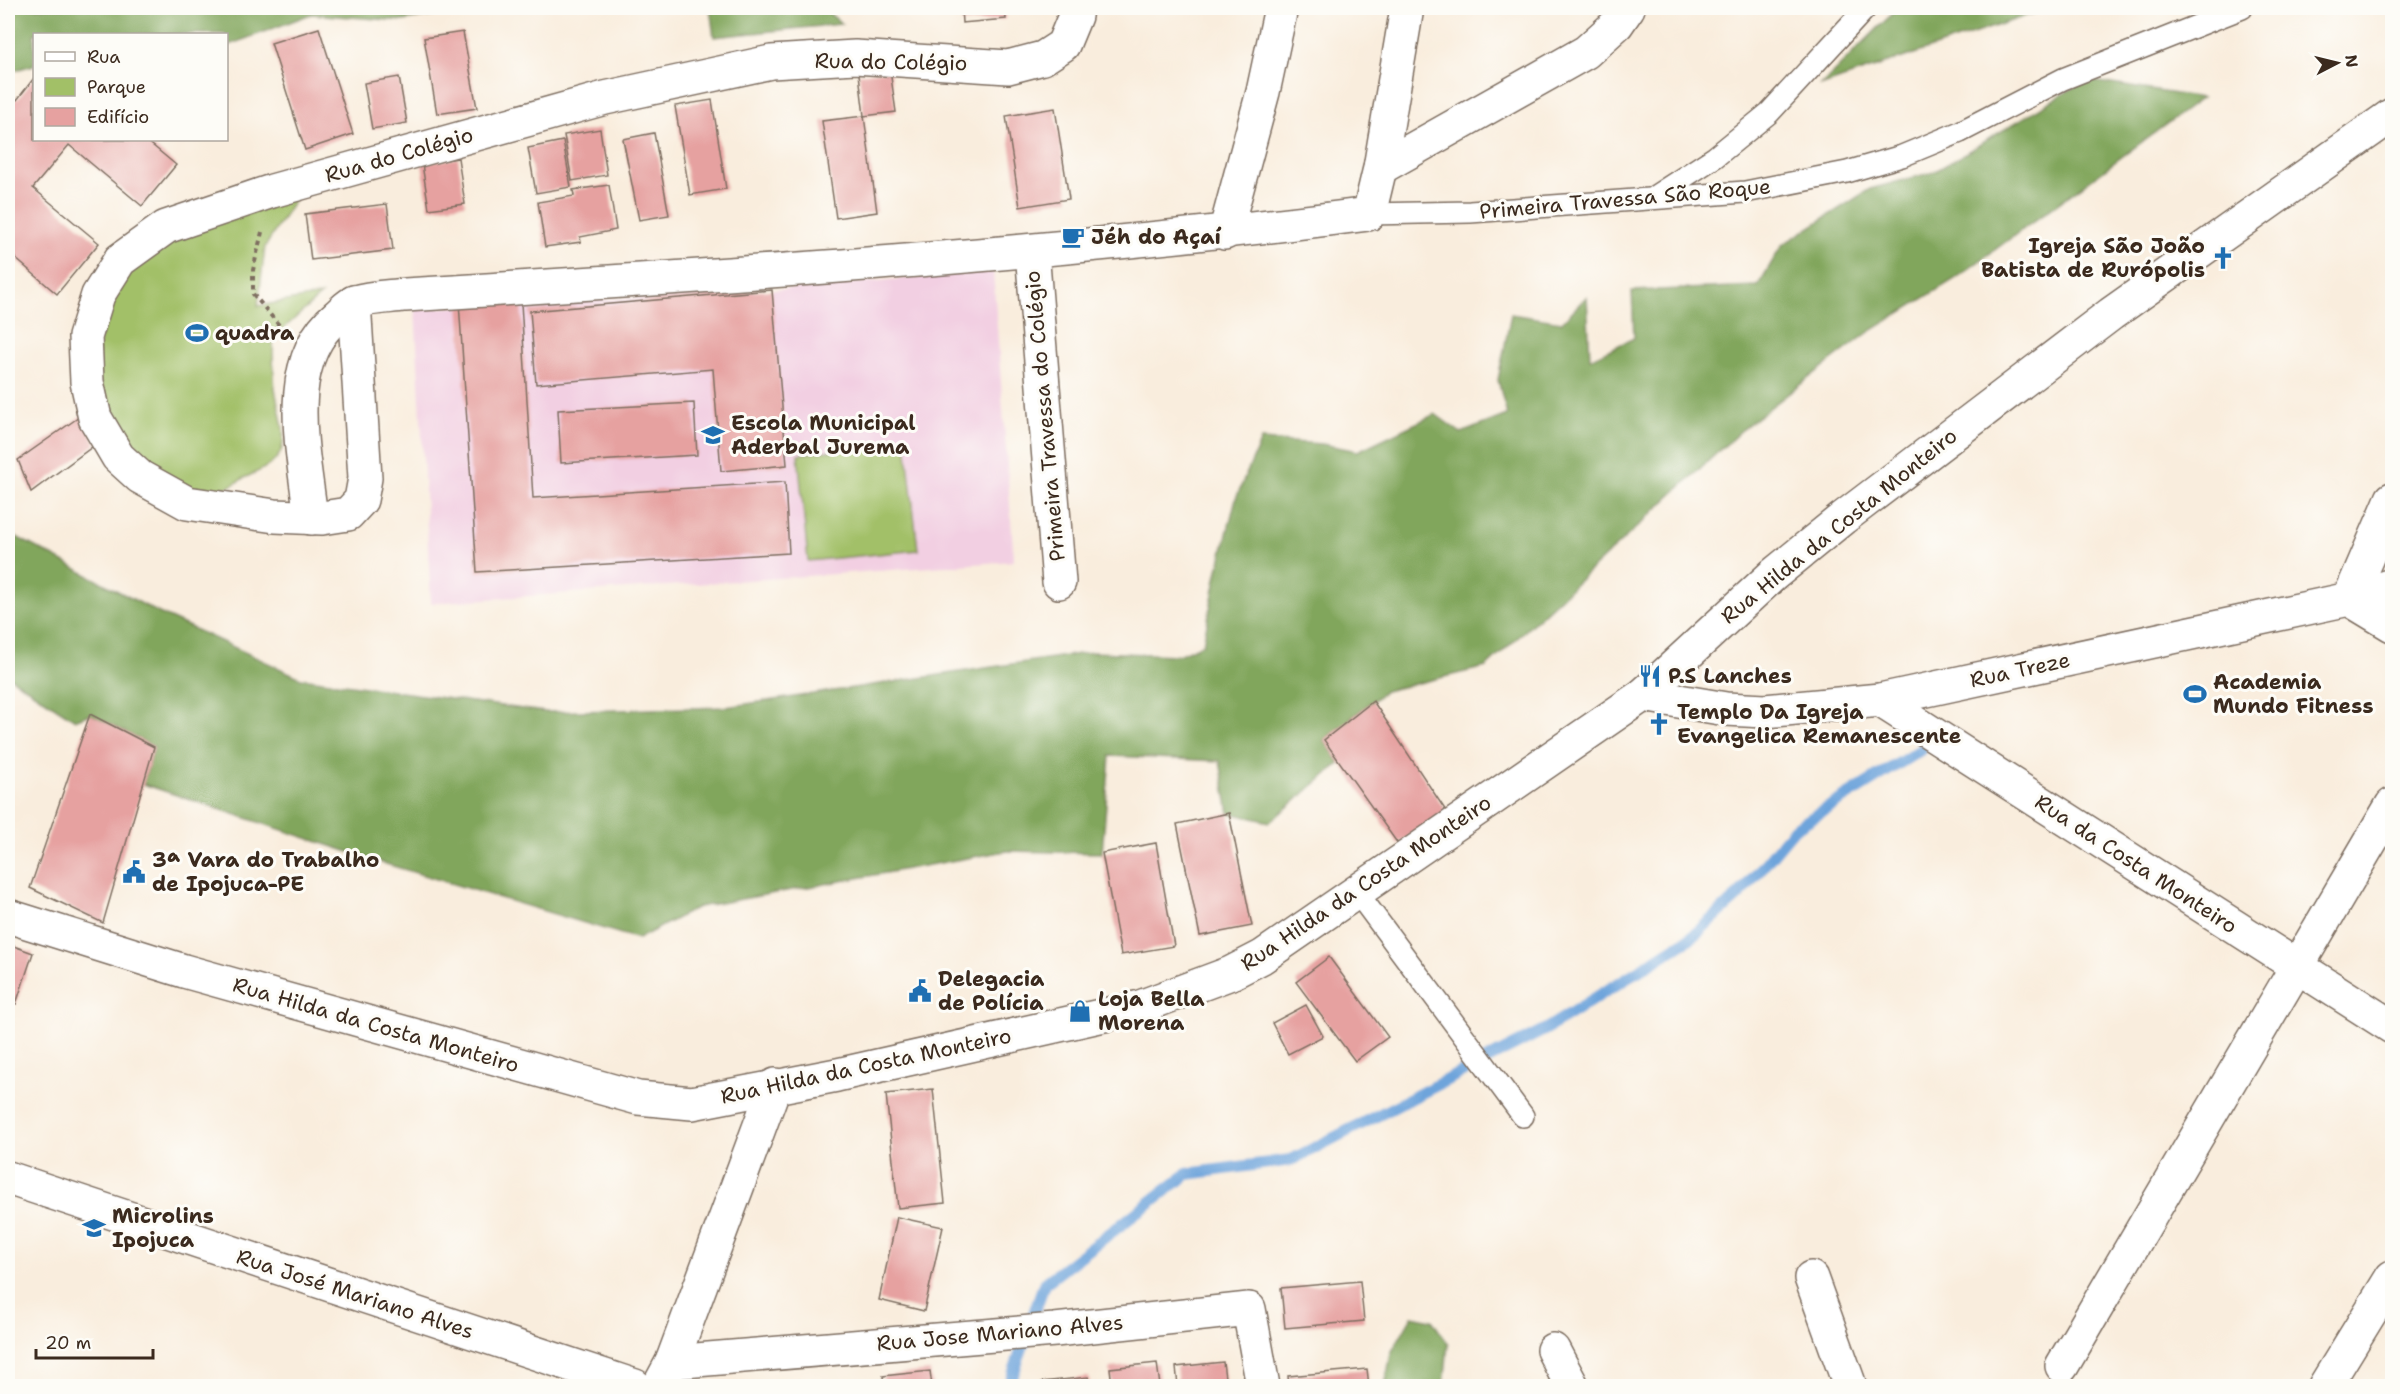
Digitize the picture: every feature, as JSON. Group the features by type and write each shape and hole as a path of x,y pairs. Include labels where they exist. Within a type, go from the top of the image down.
{"street":[{"name":"Rua do Colégio","path":"354,302 365,478 361,501 348,514 311,518 275,516 188,503 140,477 117,457 95,418 87,382 85,337 98,295 120,260 166,227 272,191 605,98 771,62 855,57 1008,67 1043,58 1063,45 1076,8"},
{"path":"1225,232 1263,92 1281,8"},
{"path":"311,518 301,424 301,394 307,358 326,325 354,302 405,295 778,272 1032,251 1225,232 1369,214 1380,168 1407,8"},
{"path":"1380,168 1586,52 1617,24 1628,8"},
{"name":"Rua Hilda da Costa Monteiro","path":"8,916 184,971 638,1098 692,1103 837,1075 1140,1007 1241,968 1262,957 1643,695 1773,575 1843,518 2111,314 2392,115"},
{"name":"Primeira Travessa do Colégio","path":"1032,251 1059,582"},
{"path":"2392,499 2349,599 2392,625"},
{"name":"Rua Treze","path":"1643,695 1726,709 1765,711 1880,700 2349,599 2392,585"},
{"name":"Rua da Costa Monteiro","path":"1880,700 2392,1027"},
{"path":"2062,1366 2392,805"},
{"path":"666,1374 775,1086"},
{"name":"Rua José Mariano Alves","path":"8,1178 635,1386"},
{"path":"2325,1386 2392,1277"},
{"path":"1811,1278 1850,1386"},
{"name":"Rua Jose Mariano Alves","path":"666,1374 1249,1309 1263,1386"},
{"path":"1553,1350 1572,1386"}],"lane":[{"path":"1654,197 1715,157 1769,113 1866,8"},
{"name":"Primeira Travessa São Roque","path":"1369,214 1470,212 1745,192 1847,172 1902,156 1960,132 2063,79 2242,8"},
{"path":"1356,891 1523,1116"}],"path":[{"path":"272,191 253,270 253,294 307,358"}],"shaded area":[{"name":"Escola Municipal Aderbal Jurema","path":"993,271 1014,561 431,603 415,309 772,290"}],"green space":[{"path":"8,8 505,8 448,13 403,21 311,14 228,46 228,33 33,33 33,65 8,72"},
{"path":"710,8 823,8 842,24 714,37"},
{"path":"2049,8 1820,86 1896,10"},
{"path":"2086,80 2202,98 1955,279 1869,332 1746,426 1486,667 1385,691 1324,740 1340,763 1270,822 1229,813 1220,761 1110,756 1102,853 1006,851 698,907 638,939 376,861 143,784 154,747 90,714 75,720 8,676 8,540 15,536 159,613 301,678 545,712 726,707 1092,652 1178,655 1203,644 1236,498 1261,440 1322,444 1358,451 1435,414 1461,433 1507,415 1498,380 1511,314 1562,322 1587,296 1590,359 1634,338 1632,291 1758,286 1782,245 1870,189 1934,172"},
{"path":"298,194 265,247 258,306 321,295 273,338 273,369 282,422 282,448 279,455 264,468 221,489 198,489 177,482 157,470 139,454 111,414 98,371 97,355 103,323 109,307 136,264 159,244 218,219"},
{"path":"906,443 918,550 808,561 798,454"},
{"path":"1412,1316 1432,1320 1448,1344 1444,1386 1385,1386 1391,1353"}],"building":[{"path":"961,8 1005,8 1006,19 962,23"},
{"path":"319,28 353,134 305,150 271,43"},
{"path":"463,32 477,108 437,114 424,38"},
{"path":"890,70 896,112 864,116 859,74"},
{"path":"399,77 407,123 372,129 364,83"},
{"path":"33,79 33,141 147,141 176,165 142,206 69,145 33,188 99,243 57,294 8,252 8,92 17,100"},
{"path":"712,100 726,189 690,195 675,106"},
{"path":"1055,108 1069,199 1020,207 1006,116"},
{"path":"864,116 877,212 836,218 822,121"},
{"path":"600,129 607,175 572,181 564,135"},
{"path":"654,133 669,215 639,220 623,139"},
{"path":"563,141 571,187 536,193 528,148"},
{"path":"458,158 465,204 429,209 422,164"},
{"path":"609,185 616,230 580,237 581,242 545,247 538,202 574,196 573,190"},
{"path":"387,204 393,250 311,260 305,214"},
{"path":"772,290 787,465 721,471 713,369 536,384 530,311"},
{"path":"459,302 521,303 533,498 785,482 789,553 477,572"},
{"path":"694,403 697,455 561,463 558,410"},
{"path":"82,415 96,444 31,492 18,460"},
{"path":"1373,701 1446,811 1398,844 1324,740"},
{"path":"90,714 154,747 103,923 30,888"},
{"path":"1229,813 1252,926 1200,936 1177,824"},
{"path":"1156,843 1174,946 1121,955 1102,853"},
{"path":"8,944 33,953 16,1004 8,1002"},
{"path":"1329,957 1388,1037 1355,1061 1296,982"},
{"path":"1306,1005 1323,1036 1288,1054 1272,1023"},
{"path":"933,1089 945,1203 898,1208 886,1094"},
{"path":"897,1217 943,1227 924,1311 879,1300"},
{"path":"1360,1281 1364,1321 1285,1328 1281,1288"},
{"path":"1223,1362 1226,1386 1178,1386 1176,1367"},
{"path":"1157,1363 1160,1386 1112,1386 1110,1368"},
{"path":"1367,1369 1369,1386 1289,1386 1288,1376"},
{"path":"930,1371 932,1386 884,1386 883,1376"},
{"path":"1089,1377 1090,1386 1043,1386 1042,1382"}],"waterway":[{"path":"1009,1386 1044,1284 1187,1174 1291,1160 1546,1029 1692,937 1740,894 1794,829 1922,749"}],"place":[{"name":"Jéh do Açaí","path":"1073,237"},
{"name":"Igreja São João Batista de Rurópolis","path":"2223,258"},
{"name":"quadra","path":"197,333"},
{"name":"Escola Municipal Aderbal Jurema","path":"713,435"},
{"name":"P.S Lanches","path":"1650,676"},
{"name":"Academia Mundo Fitness","path":"2195,694"},
{"name":"Templo Da Igreja Evangelica Remanescente","path":"1659,724"},
{"name":"3ª Vara do Trabalho de Ipojuca-PE","path":"134,872"},
{"name":"Delegacia de Polícia","path":"920,991"},
{"name":"Loja Bella Morena","path":"1080,1011"},
{"name":"Microlins Ipojuca","path":"94,1228"}]}
